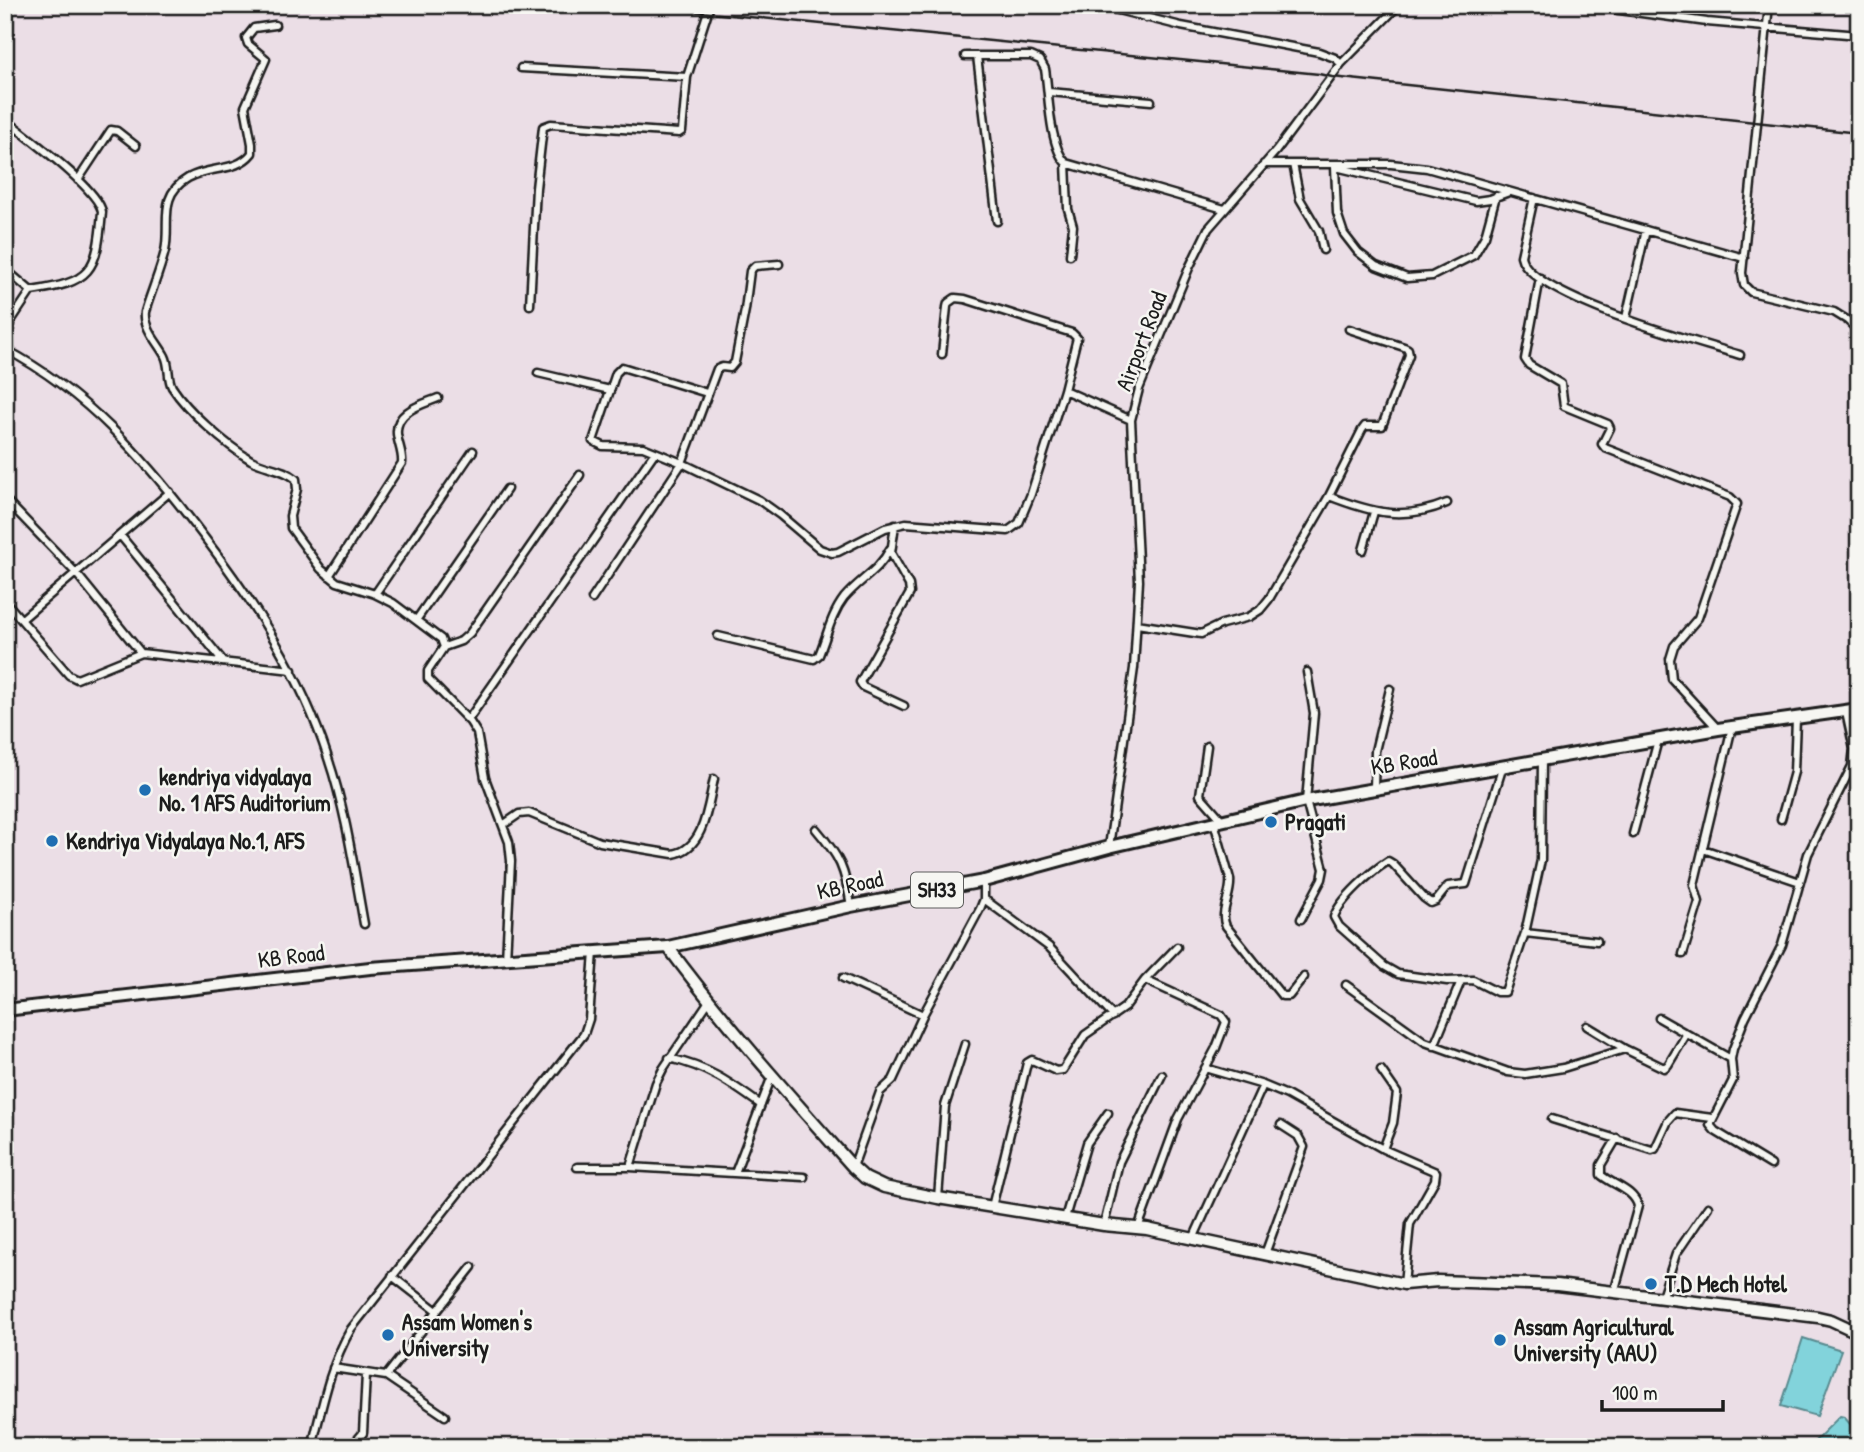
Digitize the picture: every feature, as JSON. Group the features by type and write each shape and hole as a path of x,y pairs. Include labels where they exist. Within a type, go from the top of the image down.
{"main road":[{"name":"KB Road","path":"5,1010 370,968 667,947 851,906 984,881 1109,847 1306,801 1718,729 1859,709"},
{"path":"667,947 772,1076 853,1167 865,1178 884,1187 992,1207 1138,1228 1404,1284 1438,1281 1556,1285 1818,1317 1859,1333"}],"street":[{"path":"530,305 536,188 543,127 551,124 679,133 682,131 687,77 710,5"},
{"path":"1098,5 1146,18 1290,45 1329,55 1341,64"},
{"path":"1146,18 1147,5"},
{"name":"Airport Road","path":"1109,847 1132,693 1137,624 1139,558 1132,420 1139,389 1208,229 1264,164 1341,64 1399,5"},
{"path":"1583,5 1707,22 1859,35"},
{"path":"1769,5 1743,280 1746,289 1834,312 1859,331"},
{"path":"275,25 254,27 246,38 248,44 265,59 245,107 252,144 251,153 239,165 187,178 174,191 166,214 165,248 144,317 169,365 172,386 203,421 245,456 264,466 286,472 296,479 297,489 290,516 291,528 329,576 347,586 375,594 417,619 441,639 444,647"},
{"path":"965,56 1036,57 1044,64 1055,145 1066,163 1224,209"},
{"path":"977,56 997,221"},
{"path":"521,68 687,77"},
{"path":"1049,92 1151,101"},
{"path":"5,119 78,180 101,205 101,225 95,260 83,277 72,283 31,291 5,330"},
{"path":"78,180 111,130 117,131 136,146"},
{"path":"1066,163 1068,209 1073,226 1070,255"},
{"path":"1264,164 1391,164 1427,169 1744,258"},
{"path":"1293,164 1300,199 1319,231 1323,250"},
{"path":"1331,165 1476,201 1509,192"},
{"path":"1331,165 1337,212 1344,233 1358,252 1376,266 1408,278 1432,276 1474,255 1485,236 1496,197"},
{"path":"1534,198 1521,256 1523,264 1540,278 1577,301 1740,355"},
{"path":"1626,318 1646,230"},
{"path":"592,599 682,463 717,369 730,369 735,362 750,271 755,266 779,264"},
{"path":"5,269 31,291"},
{"path":"1540,278 1525,359 1561,384 1564,406 1608,424 1610,428 1602,444 1605,448 1730,497 1737,504 1698,618 1674,646 1670,659 1670,672 1677,686 1718,729"},
{"path":"707,393 626,367 618,369 593,441 603,446 635,445 682,463 759,500 826,552 838,552 895,524 916,522 999,531 1015,527 1031,494 1064,390 1077,343 1075,335 955,298 948,303 942,354"},
{"path":"1137,624 1201,634 1255,613 1269,599 1329,496 1362,430 1365,426 1382,426 1409,355 1408,349 1404,347 1349,329"},
{"path":"5,349 55,380 106,422 136,452 170,492 254,606 292,670 330,761 364,924"},
{"path":"538,373 610,390"},
{"path":"1064,390 1132,420"},
{"path":"329,576 402,463 397,431 400,420 410,410 438,398"},
{"path":"375,594 473,451"},
{"path":"468,719 655,452"},
{"path":"506,959 511,861 509,842 485,778 477,733 468,719 428,678 428,671 444,647 461,642 470,633 580,475"},
{"path":"417,619 507,489"},
{"path":"22,618 170,492"},
{"path":"1329,496 1374,512 1421,512 1447,503"},
{"path":"5,499 76,573 141,653"},
{"path":"1363,551 1374,512"},
{"path":"718,636 814,659 819,655 840,604 857,585 878,569 890,549 895,524"},
{"path":"120,535 223,661"},
{"path":"890,549 909,585 910,593 860,682 863,687 904,706"},
{"path":"5,601 69,675 77,679 141,653 292,670"},
{"path":"1301,919 1324,874 1306,801 1314,713 1307,672"},
{"path":"1374,788 1377,741 1390,689"},
{"path":"1771,1165 1715,1131 1710,1125 1733,1080 1731,1059 1745,1017 1782,945 1811,847 1852,766 1854,749 1846,712"},
{"path":"1781,819 1794,772 1796,719"},
{"path":"1684,954 1699,902 1693,888 1732,727"},
{"path":"1633,834 1658,740"},
{"path":"1207,746 1200,795 1218,821 1231,887 1223,917 1226,926 1282,996 1289,996 1304,977"},
{"path":"1503,766 1466,884 1448,886 1436,901 1431,903 1388,862 1344,901 1334,917 1339,926 1391,971 1405,976 1447,981 1473,980 1497,992 1504,992 1525,933 1543,851 1542,759"},
{"path":"503,825 519,814 529,813 600,842 680,853 691,845 698,834 714,779"},
{"path":"816,829 836,854 845,871 851,906"},
{"path":"1703,849 1800,882"},
{"path":"853,1167 880,1092 893,1080 923,1015 984,899 984,881"},
{"path":"984,899 1049,947 1113,1016"},
{"path":"1525,933 1597,941"},
{"path":"992,1207 1027,1063 1032,1060 1056,1071 1063,1070 1085,1035 1125,1007 1145,980 1177,947"},
{"path":"312,1447 333,1368 351,1329 584,1034 589,1019 594,952"},
{"path":"843,978 923,1015"},
{"path":"1138,1228 1178,1119 1226,1025 1226,1020 1221,1015 1145,980"},
{"path":"1434,1046 1461,981"},
{"path":"1346,985 1416,1038 1498,1070 1518,1074 1563,1068 1625,1049"},
{"path":"630,1167 656,1083 669,1058 709,1001"},
{"path":"1659,1018 1731,1059"},
{"path":"1587,1026 1625,1049 1667,1068 1686,1035"},
{"path":"938,1198 945,1106 965,1045"},
{"path":"669,1058 712,1071 761,1105"},
{"path":"1205,1068 1263,1085 1383,1149 1431,1168 1437,1175 1410,1224 1404,1284"},
{"path":"1381,1070 1397,1093 1392,1127 1383,1149"},
{"path":"1104,1225 1119,1163 1162,1075"},
{"path":"735,1172 772,1076"},
{"path":"1193,1239 1263,1085"},
{"path":"1065,1218 1087,1143 1108,1113"},
{"path":"1552,1119 1652,1150 1656,1149 1668,1121 1675,1113 1712,1118"},
{"path":"1265,1254 1304,1147 1298,1136 1282,1125"},
{"path":"1614,1293 1638,1206 1628,1192 1601,1175 1601,1165 1618,1138"},
{"path":"577,1167 630,1167 804,1177"},
{"path":"1661,1299 1676,1254 1708,1207"},
{"path":"386,1376 472,1267"},
{"path":"391,1276 437,1311"},
{"path":"333,1368 386,1376 445,1416"},
{"path":"351,1447 363,1433 366,1374"}],"water":[{"path":"1803,1338 1841,1350 1817,1416 1781,1406"},
{"path":"1840,1416 1859,1434 1856,1447 1809,1447"}],"railway":[{"path":"631,5 1319,74 1859,133"}],"place":[{"name":"kendriya vidyalaya No. 1 AFS Auditorium","path":"145,790"},
{"name":"Pragati","path":"1271,822"},
{"name":"Kendriya Vidyalaya No.1, AFS","path":"52,841"},
{"name":"T.D Mech Hotel","path":"1651,1284"},
{"name":"Assam Women's University","path":"388,1335"},
{"name":"Assam Agricultural University (AAU)","path":"1500,1340"}]}
